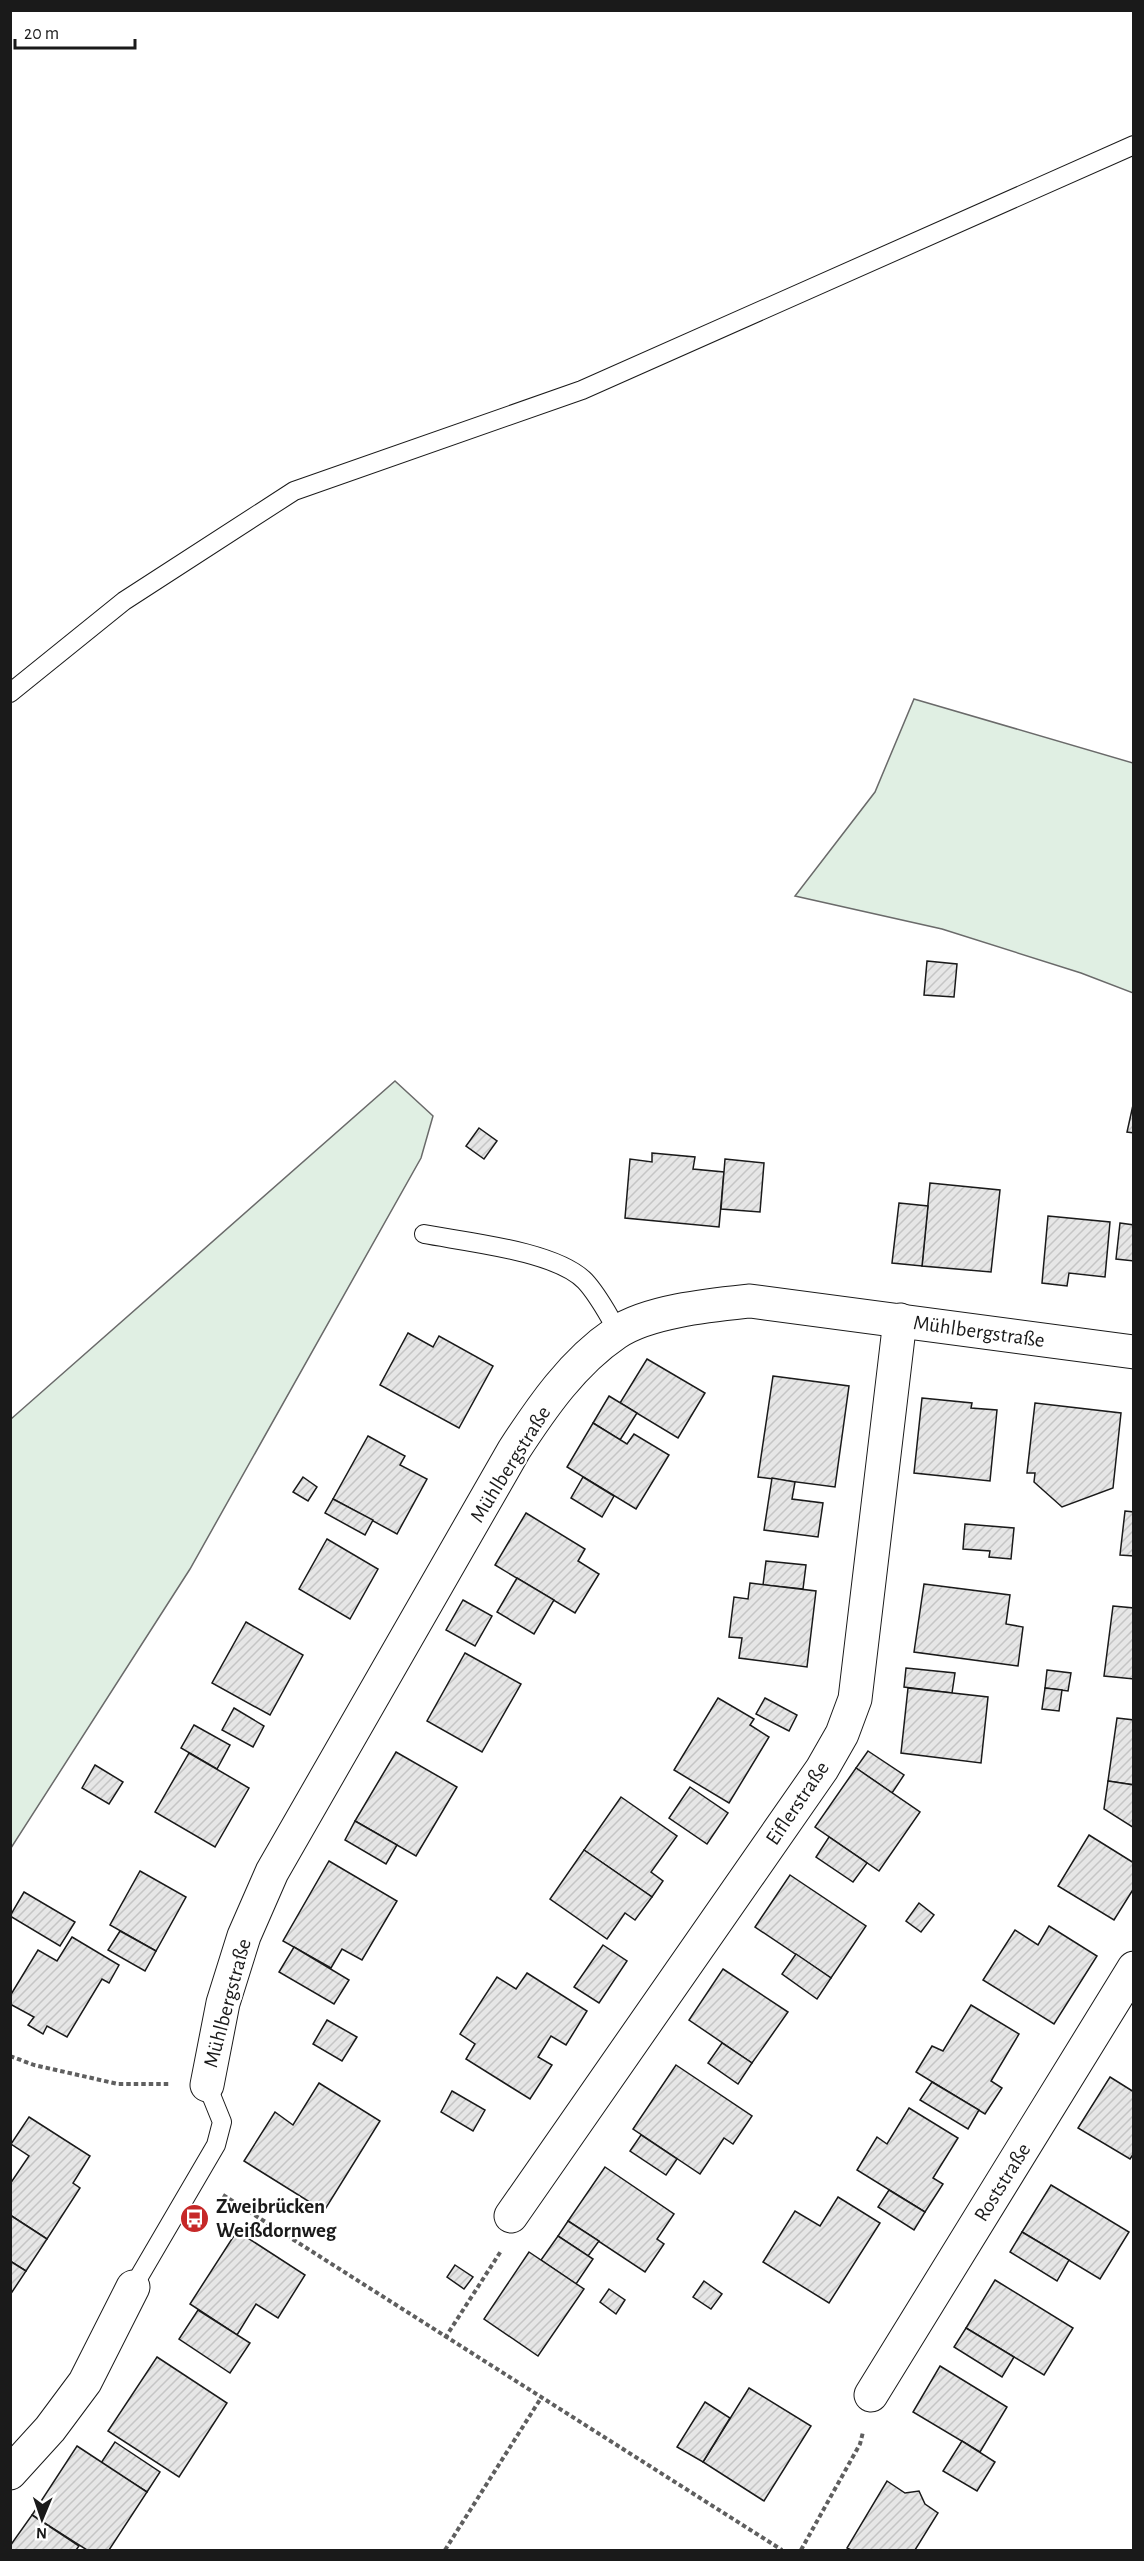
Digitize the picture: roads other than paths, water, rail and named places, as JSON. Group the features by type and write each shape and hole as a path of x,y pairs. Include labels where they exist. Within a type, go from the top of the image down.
{"street":[{"name":"Mühlbergstraße","path":"207,2085 223,2003 244,1936 272,1872 514,1450 538,1413 580,1362 618,1331 691,1307 750,1301 1134,1352"},
{"name":"Eiflerstraße","path":"511,2216 822,1769 842,1734 855,1699 900,1320"},
{"name":"Roststraße","path":"871,2395 1134,1968"},
{"path":"10,2473 50,2429 85,2382 133,2287"}],"lane":[{"path":"10,693 124,601 294,491 582,390 1134,145"},
{"path":"424,1234 540,1257 565,1266 585,1281 618,1331"},
{"path":"133,2287 216,2145 222,2122 207,2085"}],"place":[{"name":"Zweibrücken Weißdornweg","path":"195,2218"}]}
